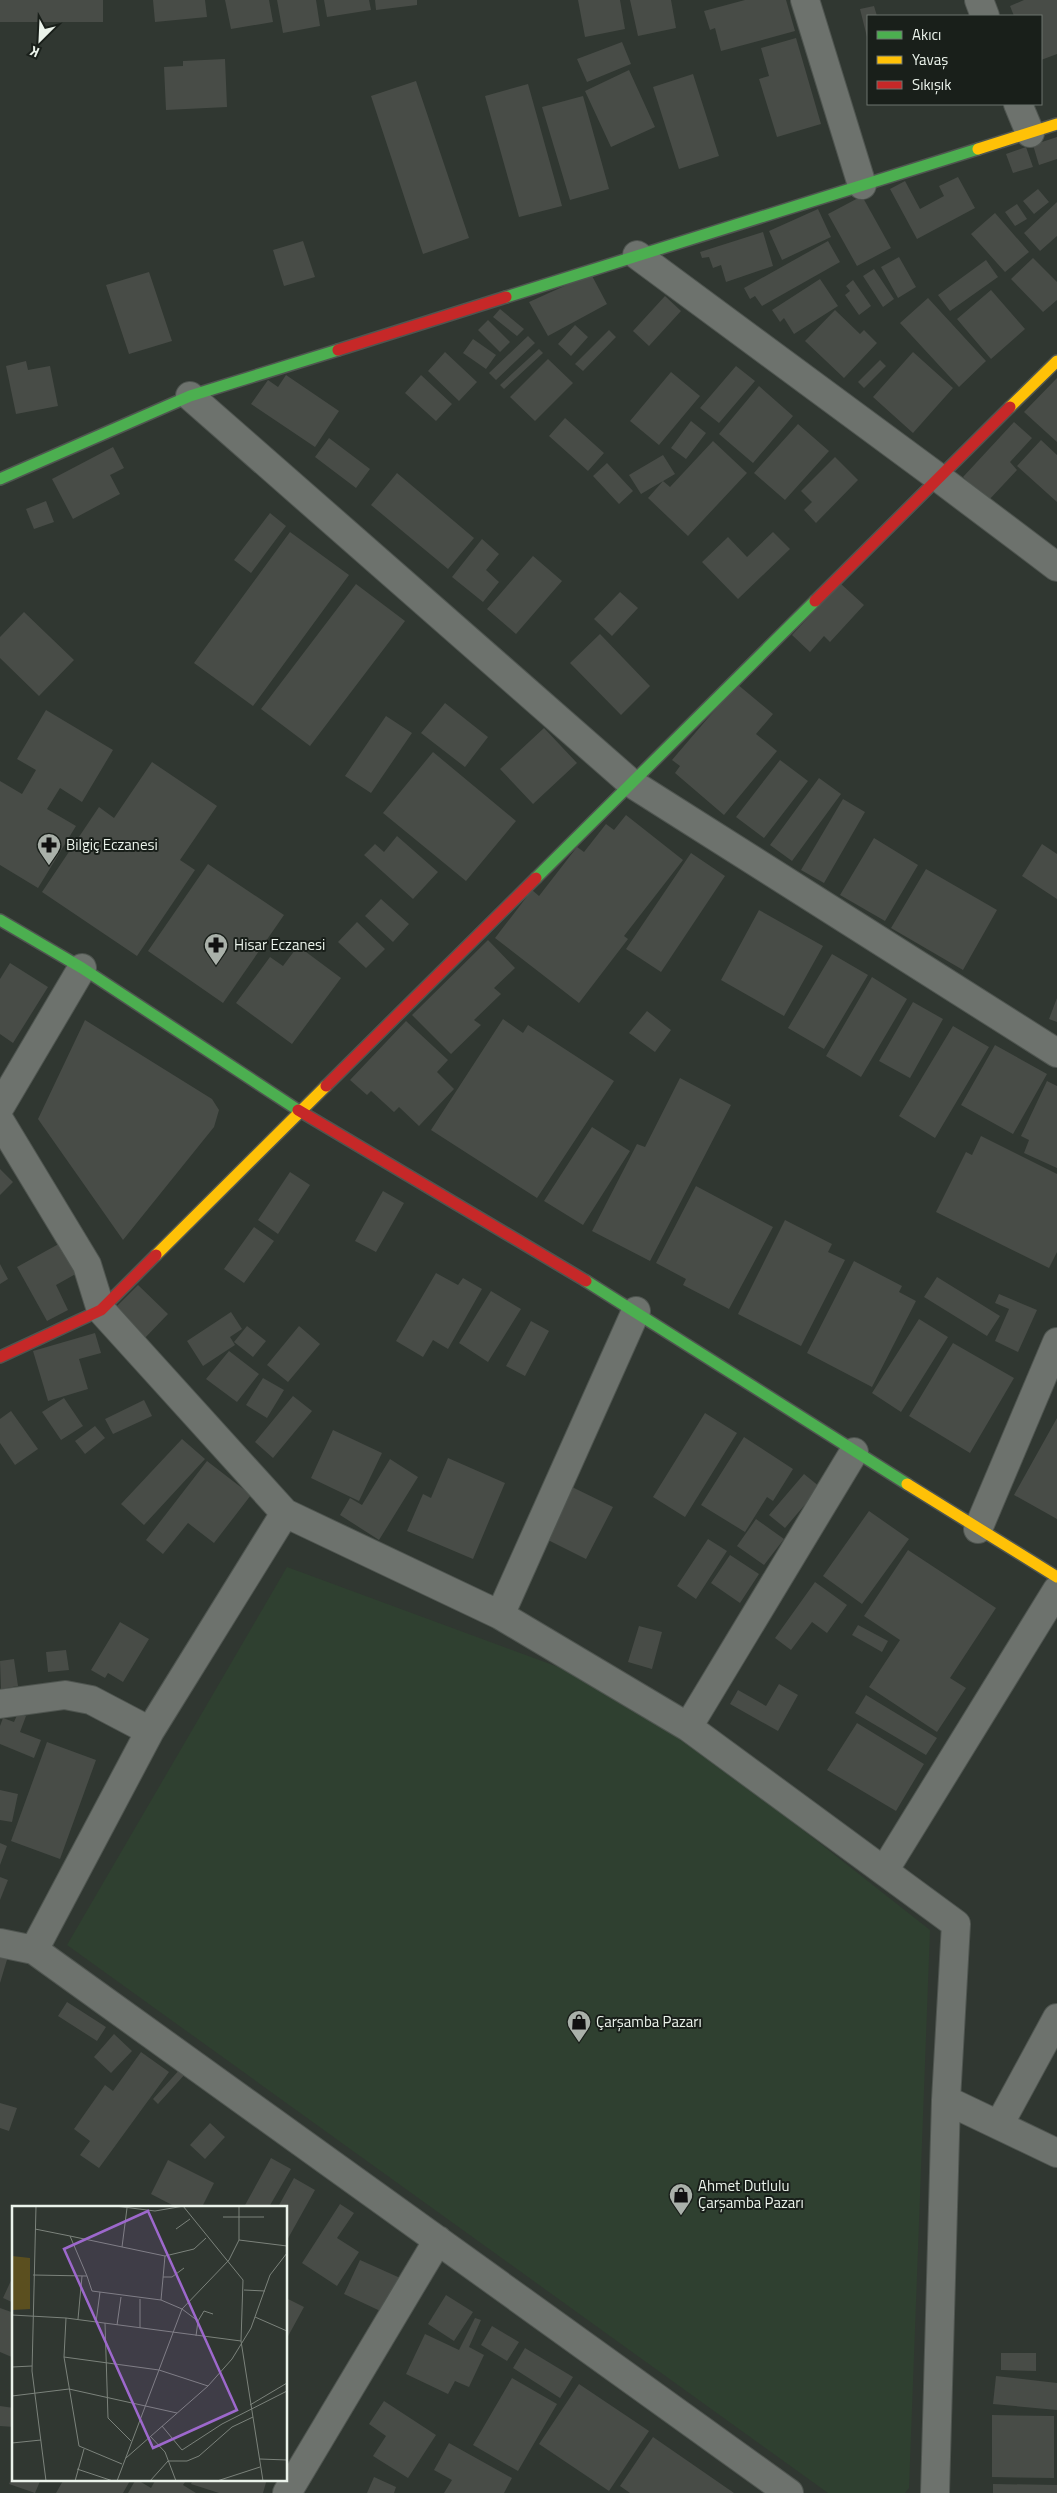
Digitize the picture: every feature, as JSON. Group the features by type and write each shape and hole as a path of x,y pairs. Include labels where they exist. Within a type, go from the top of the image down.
{"street":[{"path":"805,0 862,185"},
{"path":"979,0 985,15"},
{"path":"1018,105 1030,133"},
{"path":"0,479 190,396 1057,124"},
{"path":"638,255 1057,567"},
{"path":"0,1357 101,1310 299,1111 1057,361"},
{"path":"190,396 631,782 1057,1053"},
{"path":"0,920 82,968 299,1111 636,1311 854,1452 1057,1577"},
{"path":"0,1107 82,968"},
{"path":"0,1121 87,1265 101,1310 284,1513 500,1615 688,1727 956,1924 946,2100 935,2493"},
{"path":"500,1615 636,1311"},
{"path":"978,1529 1057,1342"},
{"path":"688,1727 854,1452"},
{"path":"34,1950 150,1731 284,1513"},
{"path":"884,1871 1057,1590"},
{"path":"0,1704 65,1695 91,1700 150,1731"},
{"path":"0,1943 34,1950 790,2493"},
{"path":"999,2125 1057,2018"},
{"path":"946,2100 1057,2153"},
{"path":"287,2493 438,2240"}],"shaded area":[{"name":"Ahmet Dutlulu Çarşamba Pazarı","path":"287,1567 629,1693 930,1930 909,2488 905,2493 828,2493 67,1945"}],"building":[{"path":"0,0 103,0 103,22 0,22"},
{"path":"153,0 205,0 207,17 155,22"},
{"path":"225,0 269,0 273,22 231,29"},
{"path":"277,0 316,0 320,26 283,33"},
{"path":"324,0 369,0 371,10 327,17"},
{"path":"375,0 417,0 417,5 376,10"},
{"path":"578,0 620,0 625,29 585,37"},
{"path":"630,0 671,0 676,28 638,36"},
{"path":"745,0 786,0 795,31 721,51 715,28 710,30 704,11"},
{"path":"1024,0 1057,0 1057,54 1042,60 1042,15 1014,15 1010,6"},
{"path":"874,6 877,15 867,15 867,37 860,9"},
{"path":"796,38 821,124 777,137 759,79 769,76 761,48"},
{"path":"622,42 631,64 587,82 577,59"},
{"path":"225,59 227,107 166,110 164,67 183,66 183,61"},
{"path":"629,70 655,127 611,147 585,91"},
{"path":"693,74 719,156 679,169 653,87"},
{"path":"416,81 469,238 423,254 371,96"},
{"path":"528,84 562,206 519,217 485,96"},
{"path":"583,96 609,189 570,200 542,107"},
{"path":"1057,137 1057,159 1039,165 1033,145"},
{"path":"1026,147 1033,167 1013,173 1006,154"},
{"path":"958,177 975,208 917,239 890,189 905,181 920,209 944,196 939,186"},
{"path":"1038,189 1049,202 1034,214 1023,201"},
{"path":"862,196 891,248 857,266 828,214"},
{"path":"1057,202 1057,236 1040,251 1024,233"},
{"path":"1017,204 1027,219 1015,226 1005,212"},
{"path":"818,209 831,237 782,260 769,231"},
{"path":"995,213 1029,252 1005,272 971,234"},
{"path":"763,232 773,266 726,282 721,265 713,268 709,257 702,258 700,252"},
{"path":"303,241 315,277 284,286 273,250"},
{"path":"828,241 840,262 762,306 755,296 750,299 744,288"},
{"path":"899,257 916,287 898,298 881,267"},
{"path":"1033,258 1057,282 1057,300 1043,312 1011,279"},
{"path":"986,260 998,277 950,311 938,295"},
{"path":"874,269 894,299 883,307 863,276"},
{"path":"149,272 172,341 129,354 106,285"},
{"path":"591,274 607,304 548,336 529,302"},
{"path":"820,279 838,306 794,334 784,318 780,322 772,310"},
{"path":"853,280 871,306 859,315 845,295 850,291 846,286"},
{"path":"991,290 1025,329 991,359 957,319"},
{"path":"665,296 681,311 649,346 633,331"},
{"path":"928,298 986,361 959,387 900,323"},
{"path":"500,309 524,329 517,336 493,317"},
{"path":"835,310 860,334 864,330 877,343 844,378 805,341"},
{"path":"488,320 510,342 500,352 478,330"},
{"path":"575,325 588,337 571,356 558,344"},
{"path":"609,330 616,337 583,371 575,364"},
{"path":"528,336 535,343 496,380 489,373"},
{"path":"473,339 496,355 486,369 463,353"},
{"path":"539,349 543,353 504,389 500,385"},
{"path":"445,352 477,382 459,401 428,371"},
{"path":"913,352 953,388 913,433 873,397"},
{"path":"548,359 573,383 535,421 510,397"},
{"path":"880,360 886,366 864,388 858,382"},
{"path":"26,361 28,370 50,366 58,406 16,414 6,366"},
{"path":"736,366 755,381 719,423 700,408"},
{"path":"671,372 700,396 659,445 630,421"},
{"path":"286,375 339,411 315,447 251,404 268,380 278,387"},
{"path":"421,375 452,404 436,421 405,393"},
{"path":"1057,378 1057,442 1024,412"},
{"path":"759,386 793,416 753,463 719,434"},
{"path":"565,418 604,453 588,471 549,436"},
{"path":"691,421 706,433 686,459 671,448"},
{"path":"1014,422 1032,438 1010,462 1017,470 988,501 963,477"},
{"path":"798,424 829,451 785,500 754,473"},
{"path":"329,438 370,469 356,488 315,457"},
{"path":"1041,440 1057,455 1057,502 1017,466"},
{"path":"713,441 747,473 688,536 648,498 663,481 670,487"},
{"path":"113,447 124,468 110,475 120,494 73,519 52,479"},
{"path":"663,455 675,474 641,494 629,475"},
{"path":"835,457 858,480 816,523 804,510 812,502 801,491"},
{"path":"607,463 633,491 619,504 593,476"},
{"path":"397,473 474,538 448,569 371,505"},
{"path":"46,501 54,522 34,529 26,509"},
{"path":"270,513 286,526 251,573 234,560"},
{"path":"290,532 349,575 253,706 194,663"},
{"path":"773,532 790,549 738,599 702,562 728,537 747,557"},
{"path":"482,539 499,554 486,570 499,582 483,602 452,577"},
{"path":"533,556 562,581 516,634 487,609"},
{"path":"840,583 864,605 830,642 824,636 810,652 792,635"},
{"path":"356,584 405,621 310,746 261,709"},
{"path":"620,592 638,608 612,636 594,619"},
{"path":"24,612 74,660 39,696 0,658 0,637"},
{"path":"600,634 650,686 621,715 570,663"},
{"path":"737,684 773,714 756,734 777,751 724,815 675,773 680,766 672,760"},
{"path":"445,703 488,737 465,767 421,733"},
{"path":"46,710 113,750 82,802 60,788 47,809 76,826 38,888 0,865 0,781 22,794 36,770 17,759"},
{"path":"386,716 412,733 371,793 345,776"},
{"path":"544,728 577,763 533,804 500,769"},
{"path":"433,752 516,821 466,881 383,813"},
{"path":"780,760 808,781 764,838 736,817"},
{"path":"152,762 217,806 180,860 195,870 137,956 42,892 99,807 114,818"},
{"path":"819,778 841,794 792,861 770,845"},
{"path":"843,799 865,812 824,883 801,870"},
{"path":"626,815 683,860 624,936 628,939 579,1003 495,938 532,890 539,896 577,847 584,852 606,824 614,830"},
{"path":"397,836 438,872 413,899 364,855 375,844 384,852"},
{"path":"874,838 918,865 885,921 840,895"},
{"path":"1042,844 1057,854 1057,899 1022,876"},
{"path":"691,853 725,876 661,972 626,949"},
{"path":"208,864 284,915 223,1003 148,951"},
{"path":"926,869 997,910 963,970 891,928"},
{"path":"381,899 409,924 393,942 365,916"},
{"path":"759,910 823,946 784,1016 721,980"},
{"path":"357,922 385,949 366,968 338,942"},
{"path":"488,940 515,968 494,988 501,994 474,1020 481,1025 451,1054 412,1015"},
{"path":"298,946 341,978 292,1044 236,1003 270,957 283,966"},
{"path":"832,954 868,975 824,1049 788,1028"},
{"path":"10,963 48,987 13,1043 0,1034 0,979"},
{"path":"872,977 907,999 861,1077 826,1056"},
{"path":"1057,998 1057,1022 1049,1019"},
{"path":"913,1002 943,1019 910,1078 879,1061"},
{"path":"647,1011 671,1030 655,1052 629,1033"},
{"path":"503,1019 523,1033 528,1025 614,1081 537,1198 431,1130"},
{"path":"85,1020 212,1099 219,1110 214,1127 123,1240 38,1119"},
{"path":"406,1021 448,1060 437,1072 454,1089 419,1126 399,1107 394,1112 371,1091 367,1095 350,1080"},
{"path":"953,1026 989,1047 935,1138 899,1116"},
{"path":"995,1045 1047,1074 1013,1134 961,1105"},
{"path":"680,1078 731,1105 650,1261 592,1231 637,1144 645,1147"},
{"path":"1047,1081 1057,1086 1057,1168 1024,1153 1029,1140 1021,1136"},
{"path":"592,1127 630,1151 583,1225 544,1201"},
{"path":"981,1136 1057,1174 1057,1252 1049,1268 936,1212 966,1152 972,1155"},
{"path":"0,1169 13,1182 0,1195"},
{"path":"290,1172 310,1185 278,1234 258,1220"},
{"path":"696,1186 773,1227 729,1309 683,1285 686,1279 656,1263"},
{"path":"383,1191 404,1203 376,1252 355,1241"},
{"path":"785,1220 832,1244 828,1252 845,1260 801,1346 738,1314"},
{"path":"254,1227 274,1241 244,1283 224,1269"},
{"path":"64,1241 81,1271 56,1285 68,1310 47,1321 17,1267"},
{"path":"854,1261 902,1286 899,1292 916,1301 872,1387 807,1353"},
{"path":"0,1264 8,1279 0,1284"},
{"path":"436,1273 458,1285 463,1278 482,1289 448,1349 433,1340 423,1357 396,1341"},
{"path":"937,1277 1000,1316 987,1336 924,1297"},
{"path":"138,1285 168,1314 142,1341 111,1312"},
{"path":"491,1291 521,1309 488,1362 459,1343"},
{"path":"999,1294 1037,1310 1018,1352 995,1341 1009,1309 995,1303"},
{"path":"231,1312 242,1329 230,1337 235,1345 203,1366 187,1341"},
{"path":"919,1319 948,1337 901,1412 872,1393"},
{"path":"531,1321 549,1331 525,1376 506,1366"},
{"path":"247,1326 266,1341 253,1357 234,1342"},
{"path":"299,1326 320,1344 288,1382 267,1365"},
{"path":"95,1333 101,1353 79,1359 88,1389 48,1401 33,1351"},
{"path":"953,1343 1014,1378 970,1453 909,1416"},
{"path":"229,1351 259,1374 237,1402 206,1379"},
{"path":"263,1378 284,1390 267,1418 246,1405"},
{"path":"293,1396 312,1411 273,1458 255,1442"},
{"path":"64,1398 83,1426 61,1440 42,1412"},
{"path":"144,1400 152,1416 113,1434 105,1419"},
{"path":"11,1411 38,1449 15,1465 0,1443 0,1419"},
{"path":"705,1413 737,1433 685,1517 653,1497"},
{"path":"1057,1418 1057,1519 1014,1495"},
{"path":"95,1426 105,1438 85,1454 75,1441"},
{"path":"333,1430 382,1453 359,1501 311,1478"},
{"path":"744,1437 793,1469 773,1501 767,1497 745,1532 701,1505"},
{"path":"182,1439 205,1459 144,1525 121,1504"},
{"path":"448,1458 505,1483 473,1559 407,1531 423,1494 431,1498"},
{"path":"390,1459 418,1477 379,1540 340,1515 350,1498 362,1505"},
{"path":"207,1461 251,1495 214,1543 188,1523 163,1554 146,1540"},
{"path":"804,1474 820,1487 785,1528 769,1515"},
{"path":"572,1487 613,1507 586,1559 546,1539"},
{"path":"869,1511 909,1539 862,1604 823,1576"},
{"path":"756,1519 784,1539 764,1565 737,1546"},
{"path":"708,1539 727,1551 696,1599 677,1586"},
{"path":"908,1550 996,1608 950,1678 966,1688 937,1732 869,1687 900,1640 864,1616"},
{"path":"730,1555 759,1574 740,1603 711,1583"},
{"path":"815,1582 847,1605 827,1633 812,1622 791,1650 775,1638"},
{"path":"120,1622 149,1639 123,1682 108,1673 105,1678 91,1670"},
{"path":"858,1625 888,1641 882,1652 852,1635"},
{"path":"639,1626 662,1632 652,1669 628,1662"},
{"path":"66,1650 69,1670 48,1672 46,1652"},
{"path":"14,1659 18,1686 1,1689 0,1661"},
{"path":"779,1684 798,1695 778,1731 730,1704 738,1690 766,1706"},
{"path":"866,1695 937,1738 926,1755 855,1713"},
{"path":"18,1713 26,1716 20,1732 41,1740 34,1758 0,1744 0,1726 3,1718 14,1722"},
{"path":"857,1723 924,1764 896,1811 827,1770"},
{"path":"47,1742 96,1760 60,1859 11,1841"},
{"path":"0,1790 18,1794 12,1822 0,1820"},
{"path":"0,1843 7,1846 0,1865"},
{"path":"0,1877 8,1880 0,1900"},
{"path":"0,1950 9,1953 0,1983"},
{"path":"67,2002 106,2027 97,2041 58,2016"},
{"path":"114,2034 132,2051 111,2073 94,2057"},
{"path":"141,2052 169,2072 99,2168 80,2155 90,2141 74,2129 105,2085 113,2091"},
{"path":"181,2068 186,2073 158,2104 153,2099"},
{"path":"0,2103 17,2108 9,2131 0,2128"},
{"path":"210,2123 225,2137 205,2159 190,2145"},
{"path":"271,2158 291,2169 270,2206 245,2206"},
{"path":"168,2160 214,2183 202,2206 174,2206 151,2194"},
{"path":"294,2178 315,2190 288,2238 288,2206 279,2206"},
{"path":"340,2204 354,2213 337,2238 359,2252 337,2286 302,2263"},
{"path":"360,2260 407,2281 391,2316 344,2294"},
{"path":"12,2278 12,2302 3,2298"},
{"path":"446,2295 473,2312 454,2341 428,2324"},
{"path":"288,2299 304,2307 288,2336"},
{"path":"0,2308 12,2312 12,2357 0,2352"},
{"path":"475,2318 481,2320 469,2347 484,2355 469,2387 455,2381 448,2394 406,2374 425,2334 459,2350"},
{"path":"492,2326 519,2342 507,2361 481,2345"},
{"path":"525,2348 573,2377 560,2398 513,2368"},
{"path":"1001,2353 1036,2353 1036,2371 1001,2370"},
{"path":"996,2376 1057,2383 1057,2410 993,2404"},
{"path":"512,2378 557,2404 518,2471 473,2445"},
{"path":"579,2384 649,2431 609,2491 539,2444"},
{"path":"384,2401 436,2435 408,2478 373,2456 386,2436 369,2424"},
{"path":"0,2406 12,2408 12,2427 0,2426"},
{"path":"992,2415 1054,2416 1054,2478 992,2477"},
{"path":"653,2437 734,2493 630,2493 620,2486"},
{"path":"449,2443 512,2478 504,2493 444,2493 452,2480 434,2470"},
{"path":"12,2477 12,2480 41,2480 35,2493 9,2484"},
{"path":"374,2477 396,2487 394,2493 367,2493"},
{"path":"63,2480 130,2480 123,2493 56,2493"},
{"path":"135,2480 151,2488 155,2480 186,2480 183,2485 196,2493 128,2493"},
{"path":"193,2480 267,2480 263,2493 219,2493 191,2484"},
{"path":"993,2484 1057,2485 1057,2493 993,2493"}],"traffic: fast":[{"path":"506,297 978,149"},
{"path":"0,479 190,396 338,350"},
{"path":"536,878 815,601"},
{"path":"0,920 82,968 298,1110"},
{"path":"586,1281 907,1484"}],"traffic: slow":[{"path":"978,149 1057,124"},
{"path":"1010,407 1057,361"},
{"path":"156,1255 326,1086"},
{"path":"907,1484 1057,1577"}],"traffic: jam":[{"path":"338,350 506,297"},
{"path":"815,601 1010,407"},
{"path":"326,1086 536,878"},
{"path":"298,1110 586,1281"},
{"path":"0,1357 101,1310 156,1255"}],"place":[{"name":"Bilgiç Eczanesi","path":"49,866"},
{"name":"Hisar Eczanesi","path":"216,966"},
{"name":"Çarşamba Pazarı","path":"579,2043"},
{"name":"Ahmet Dutlulu Çarşamba Pazarı","path":"681,2216"}]}
